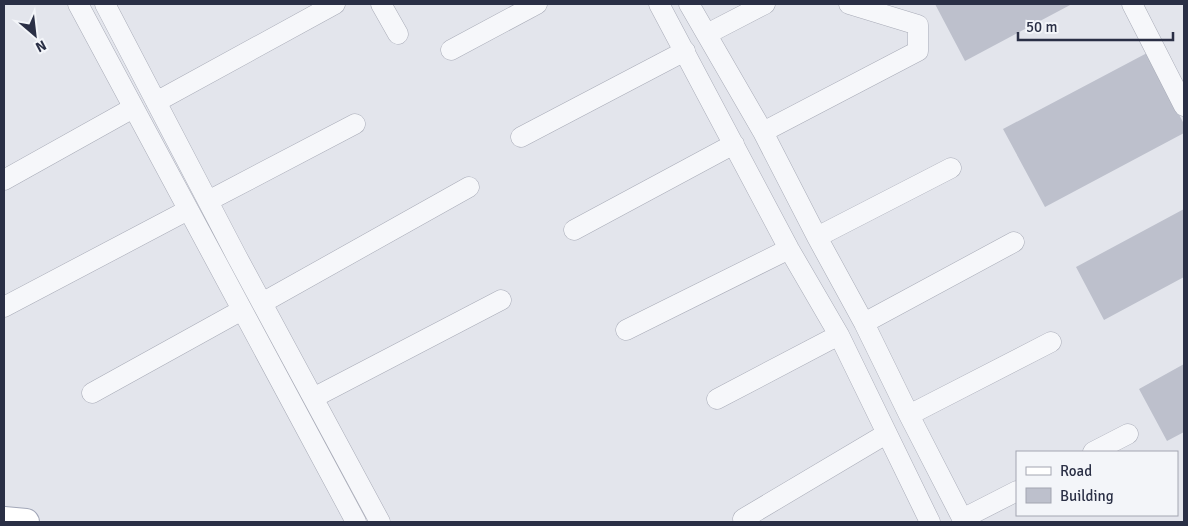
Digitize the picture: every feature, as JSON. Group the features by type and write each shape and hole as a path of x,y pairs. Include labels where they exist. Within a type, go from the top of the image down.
{"main road":[{"path":"4,520 26,522"}],"street":[{"path":"78,4 356,522"},
{"path":"105,4 236,255 380,522"},
{"path":"156,102 335,4"},
{"path":"381,4 398,34"},
{"path":"451,50 537,4"},
{"path":"659,4 789,249 839,335 930,522"},
{"path":"689,4 763,132 864,323 963,521 1016,492"},
{"path":"706,34 765,4"},
{"path":"763,132 918,51 918,25 848,4"},
{"path":"1132,4 1184,106"},
{"path":"521,137 685,51"},
{"path":"707,94 732,81"},
{"path":"4,180 133,108"},
{"path":"208,201 355,124"},
{"path":"574,230 734,144"},
{"path":"817,237 951,168"},
{"path":"262,303 469,187"},
{"path":"4,308 188,210"},
{"path":"864,323 1014,242"},
{"path":"626,330 789,249"},
{"path":"218,265 236,255"},
{"path":"816,295 841,280"},
{"path":"313,398 501,300"},
{"path":"92,393 242,310"},
{"path":"717,399 839,335"},
{"path":"909,415 1051,342"},
{"path":"743,519 886,434"},
{"path":"1095,451 1128,434"},
{"path":"913,487 938,473"}],"building":[{"path":"935,4 1072,4 965,61"},
{"path":"1147,53 1184,124 1184,133 1045,207 1003,129"},
{"path":"1184,209 1184,277 1104,320 1076,267"},
{"path":"1184,364 1184,432 1167,441 1139,389"}]}
